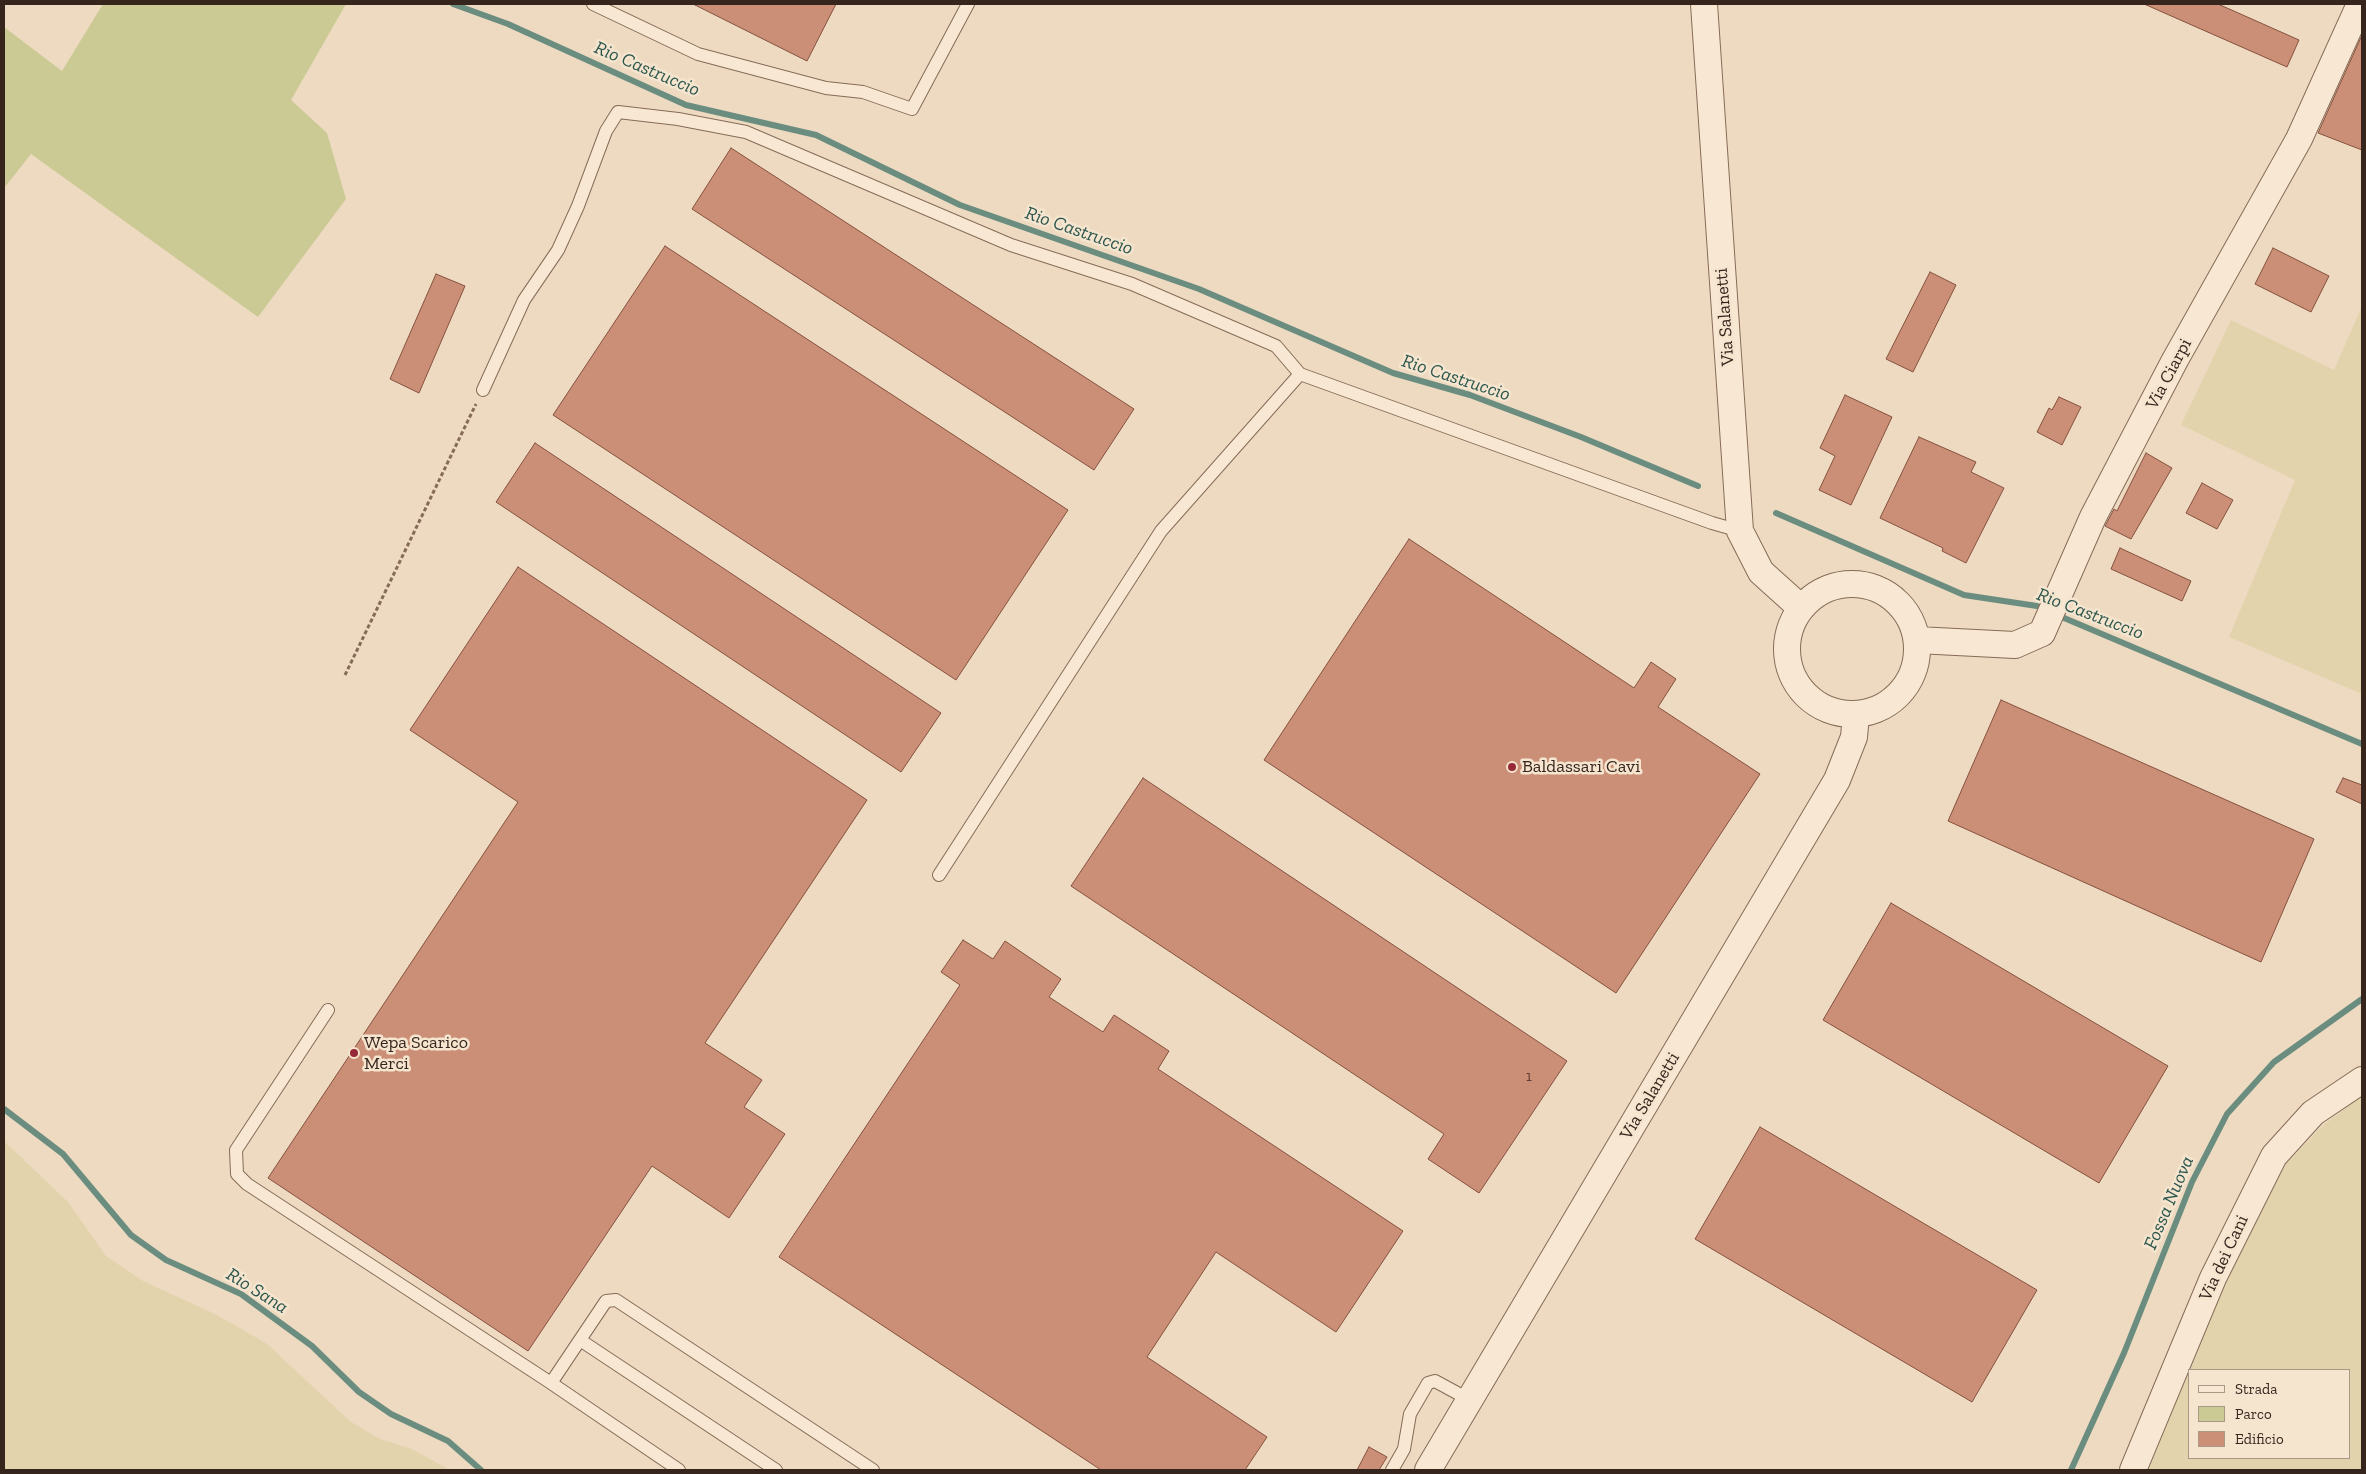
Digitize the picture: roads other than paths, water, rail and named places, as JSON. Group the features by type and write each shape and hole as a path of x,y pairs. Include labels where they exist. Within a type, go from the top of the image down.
{"street":[{"name":"Via Salanetti","path":"1704,4 1740,531 1761,572 1801,608"},
{"name":"Via Ciarpi","path":"1917,640 2015,645 2042,633 2093,517 2298,139 2360,4"},
{"path":"1858,584 1879,590 1897,602 1910,619 1917,640 1916,661 1909,682 1895,698 1877,710 1856,715 1834,713 1815,704 1799,689 1789,670 1786,648 1790,627 1801,608 1817,594 1837,585 1858,584"},
{"name":"Via Salanetti","path":"1428,1470 1837,780 1854,737 1856,715"},
{"name":"Via dei Cani","path":"2133,1470 2213,1278 2274,1156 2313,1113 2362,1080"}],"lane":[{"path":"593,4 698,54 826,88 863,92 912,109 968,4"},
{"path":"483,390 524,300 558,250 578,206 606,131 618,112 678,119 746,132 1011,245 1132,284 1276,346 1300,374 1712,523 1740,531"},
{"path":"938,875 1161,531 1300,374"},
{"path":"328,1010 236,1150 237,1174 247,1184 551,1383 679,1470"},
{"path":"551,1383 606,1301 616,1300 873,1470"},
{"path":"580,1340 776,1470"},
{"path":"1392,1470 1404,1448 1410,1414 1428,1383 1435,1381 1470,1400"}],"waterway":[{"name":"Rio Castruccio","path":"453,4 508,24 686,105 816,135 960,205 1199,289 1393,373 1470,395 1581,437 1698,486"},
{"name":"Rio Castruccio","path":"1776,513 1964,595 2037,606 2046,610"},
{"name":"Rio Castruccio","path":"2057,615 2362,744"},
{"name":"Fossa Nuova","path":"2071,1470 2124,1353 2192,1182 2227,1114 2274,1062 2362,999"},
{"name":"Rio Sana","path":"4,1109 63,1154 131,1235 166,1260 241,1294 312,1346 359,1392 391,1414 448,1441 481,1470"}],"place":[{"name":"Baldassari Cavi","path":"1512,767"},
{"name":"Wepa Scarico Merci","path":"354,1053"}]}
